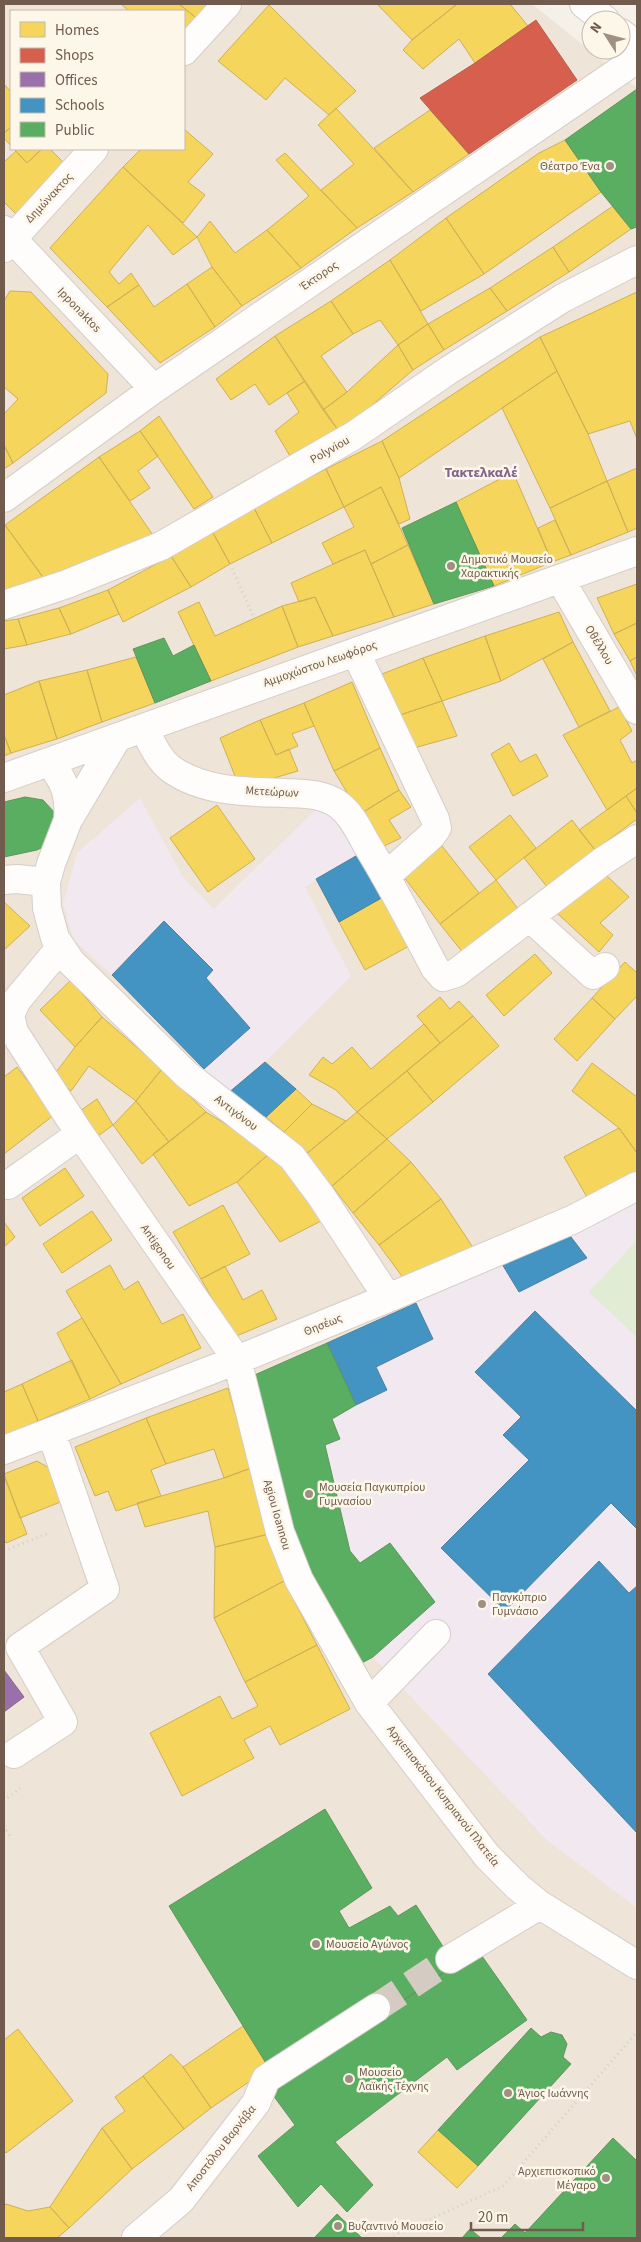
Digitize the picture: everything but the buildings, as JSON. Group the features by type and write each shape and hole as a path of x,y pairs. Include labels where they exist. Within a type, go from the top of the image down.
{"street":[{"path":"185,50 227,4"},
{"name":"Έκτορος","path":"4,498 154,389 637,59"},
{"name":"Δημώνακτος","path":"6,239 93,150"},
{"name":"Ipponaktos","path":"6,239 154,389"},
{"name":"Polyviou","path":"4,605 67,584 161,546 353,436 449,370 563,298 637,260"},
{"name":"Αμμοχώστου Λεωφόρος","path":"4,778 637,551"},
{"name":"Οθέλλου","path":"560,580 637,710"},
{"path":"356,653 435,819 437,828 431,836 386,876"},
{"name":"Μετεώρων","path":"144,728 162,760 171,769 194,781 221,789 306,794 326,798 340,805 351,817 386,876 435,968 443,977 456,974 603,861 637,839"},
{"name":"Αντιγόνου","path":"117,738 68,820 46,882 47,908 55,938 71,962 187,1075 292,1157 321,1196 388,1298"},
{"name":"Αντιγόνου","path":"49,763 64,781 69,805 68,820"},
{"path":"4,880 16,879 46,882"},
{"path":"529,917 593,975 605,967"},
{"name":"Antigonou","path":"60,948 17,1000 10,1015 14,1032 80,1134 237,1360"},
{"path":"8,1185 80,1134"},
{"name":"Θησέως","path":"4,1450 237,1360 388,1298 574,1219 637,1186"},
{"name":"Agiou Ioannou","path":"237,1360 280,1532 299,1580 364,1694"},
{"path":"14,1754 63,1722 20,1648 104,1589 51,1432"},
{"path":"364,1694 393,1678 436,1634"},
{"name":"Αρχιεπισκόπου Κυπριανού Πλατεία","path":"364,1694 488,1856 540,1906 637,1965"},
{"path":"450,1959 540,1906"},
{"name":"Αποστόλου Βαρνάβα","path":"136,2238 181,2200 256,2103 266,2079 376,2008"}],"path":[{"path":"230,564 254,618"},
{"path":"4,1551 81,1519"},
{"path":"4,1826 10,1836"},
{"path":"389,2238 503,2186 637,2032"}],"shaded area":[{"path":"4,4 532,4 581,43 581,60 602,60 637,88 637,2238 4,2238"},
{"path":"140,798 183,877 214,909 316,809 346,824 361,853 305,887 351,976 265,1062 227,1094 112,975 74,940 63,904 77,853"},
{"name":"Παγκύπριο Γυμνάσιο","path":"637,1198 637,1908 548,1841 373,1657 360,1664 250,1377 502,1264"}],"green space":[{"path":"637,1240 637,1337 589,1292"}],"tunnel":[{"path":"376,2008 450,1959"}],"place":[{"name":"Θέατρο Ένα","path":"610,166"},
{"name":"Δημοτικό Μουσείο Χαρακτικής","path":"451,566"},
{"name":"Μουσεία Παγκυπρίου Γυμνασίου","path":"309,1494"},
{"name":"Παγκύπριο Γυμνάσιο","path":"482,1604"},
{"name":"Μουσείο Αγώνος","path":"316,1944"},
{"name":"Μουσείο Λαϊκής Τέχνης","path":"349,2079"},
{"name":"Άγιος Ιωάννης","path":"508,2093"},
{"name":"Αρχιεπισκοπικό Μέγαρο","path":"606,2178"},
{"name":"Βυζαντινό Μουσείο","path":"338,2226"}],"district":[{"name":"Τακτελκαλέ","path":"481,473"}]}
